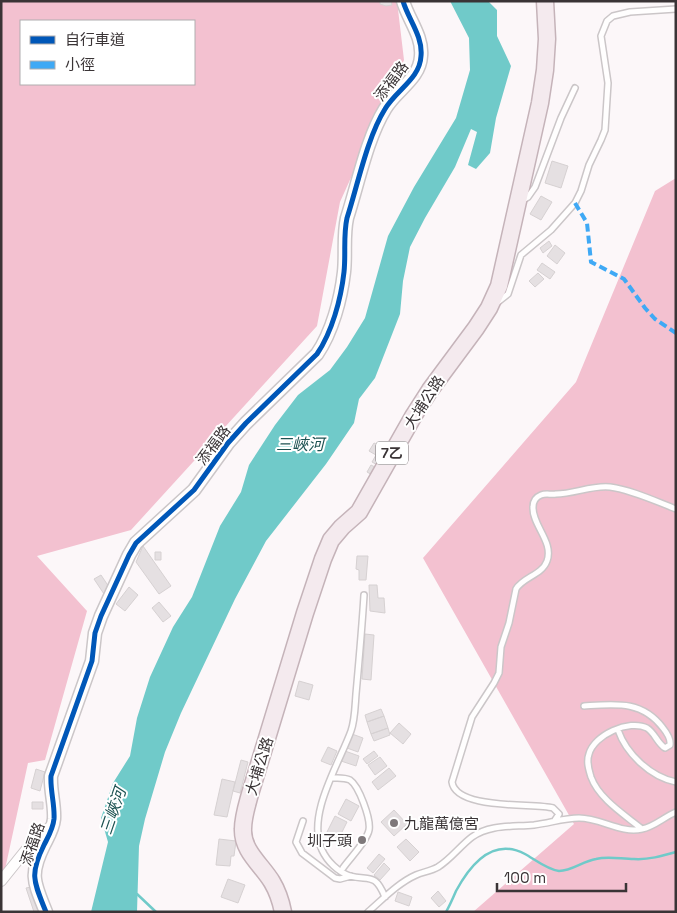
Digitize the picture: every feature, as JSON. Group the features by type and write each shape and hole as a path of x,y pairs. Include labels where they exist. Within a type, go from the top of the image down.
{"main road":[{"name":"大埔公路","path":"281,905 272,882 244,841 242,830 244,818 305,613 331,540 359,512 430,390 476,328 489,308 499,286 540,103 547,39 545,2"}],"street":[{"name":"添福路","path":"46,912 34,877 34,868 51,831 54,819 50,790 51,776 92,661 95,632 136,543 194,490 240,430 317,354 325,342 331,326 344,272 344,230 371,140 384,110 418,70 421,56 420,44 403,1"},
{"path":"1,881 26,850 52,825"}],"lane":[{"path":"489,308 508,294 521,255 551,230 575,203 589,165 601,140 605,130 608,83 601,36 607,21 613,16 630,12 676,9"},
{"path":"518,204 528,197 535,187 561,118 576,88"},
{"path":"555,820 559,814 553,808 507,806 466,797 456,791 452,782 472,717 499,673 501,647 509,623 516,589 522,582 544,567 547,562 548,551 533,512 533,503 536,498 544,494 567,494 604,487 615,488 676,509"},
{"path":"364,595 352,726 323,800 319,816 320,843 327,858 338,870 351,876 375,880 380,885 385,897"},
{"path":"584,706 620,704 646,711 664,729 671,741 670,745 665,748 651,732 637,725 610,732 595,743 589,753 588,764 592,779 599,790 642,829"},
{"path":"618,730 622,742 643,765 656,774 676,782"},
{"path":"331,778 342,778 353,783 366,809 370,825 366,836 343,868"},
{"path":"368,912 385,897 416,875 437,868 472,837 482,832 506,826 536,825 555,820 590,819 620,828 642,829 676,812"},
{"path":"303,821 296,842 302,852 335,878 340,879 351,876"}],"shaded area":[{"path":"1,1 397,1 404,60 340,202 317,326 131,530 37,556 87,611 45,760 28,763 1,888"},
{"path":"676,178 676,912 473,912 574,824 423,558 576,382 655,191"}],"water":[{"name":"三峽河","path":"450,1 488,1 497,10 497,36 511,66 496,118 490,153 476,169 468,165 477,132 471,129 455,167 410,247 403,281 400,314 375,378 359,399 354,423 326,464 266,541 235,599 181,713 165,752 139,846 137,912 91,912 108,842 101,818 113,783 130,756 137,718 150,677 173,627 192,597 220,526 241,492 249,465 275,425 298,395 330,370 365,318 388,236 414,187 456,118 470,70 469,38"}],"building":[{"path":"380,1 391,1 392,5 380,4"},
{"path":"552,161 568,166 561,188 545,183"},
{"path":"541,196 552,202 541,220 530,214"},
{"path":"549,241 552,246 543,253 540,248"},
{"path":"555,245 565,253 557,264 547,256"},
{"path":"542,263 555,272 550,279 537,270"},
{"path":"538,273 544,279 535,287 529,281"},
{"path":"383,442 390,446 379,466 372,462 376,455 369,451 374,443 381,446"},
{"path":"371,465 379,469 374,476 367,472"},
{"path":"143,546 171,586 159,594 136,562"},
{"path":"155,552 161,552 161,560 155,560"},
{"path":"357,556 368,556 366,580 359,580 359,570 356,569"},
{"path":"101,575 111,590 104,594 94,579"},
{"path":"369,585 377,585 378,598 384,598 385,613 370,611"},
{"path":"129,587 138,595 125,611 116,604"},
{"path":"159,602 171,616 163,622 152,608"},
{"path":"365,634 374,635 371,680 362,679"},
{"path":"299,681 313,685 309,700 295,696"},
{"path":"381,709 384,716 367,722 365,715"},
{"path":"384,716 388,728 371,734 367,722"},
{"path":"399,723 411,734 403,744 390,733"},
{"path":"388,728 390,735 374,741 371,734"},
{"path":"352,734 363,738 358,752 347,748"},
{"path":"328,747 337,751 331,765 321,761"},
{"path":"345,751 359,756 356,766 341,761"},
{"path":"374,751 378,756 367,764 363,759"},
{"path":"380,757 387,766 375,775 368,765"},
{"path":"241,760 248,762 240,793 233,791"},
{"path":"389,768 396,776 378,790 372,782"},
{"path":"36,769 45,772 40,791 31,788"},
{"path":"222,779 235,782 227,817 214,815"},
{"path":"346,799 359,806 351,821 338,814"},
{"path":"32,802 43,802 43,809 32,809"},
{"name":"九龍萬億宮","path":"394,810 407,824 394,836 381,822"},
{"path":"335,816 347,822 338,840 326,834"},
{"path":"219,839 236,841 234,856 231,856 230,866 216,865"},
{"path":"406,839 419,852 410,861 397,847"},
{"path":"379,854 385,859 373,873 367,868"},
{"path":"384,863 390,869 380,880 374,875"},
{"path":"228,879 245,885 238,903 221,897"},
{"path":"31,887 39,912 34,912 26,888"},
{"path":"438,891 446,901 439,907 431,898"},
{"path":"398,892 412,897 409,906 395,901"}],"waterway":[{"path":"446,912 468,872 484,856 493,851 513,850 525,854 550,869 559,871 601,858 644,859 676,852"},
{"path":"137,894 156,912"}],"marked path":[{"path":"575,203 587,223 591,262 624,279 655,319 676,333"}],"cycle path":[{"path":"46,912 36,886 35,871 39,855 53,823 51,776 92,661 95,633 101,616 136,543 194,490 228,443 317,354 327,336 335,315 343,282 347,218 368,147 385,109 412,78 420,64 420,42 403,1"}],"place":[{"name":"九龍萬億宮","path":"394,823"},
{"name":"圳子頭","path":"362,840"}]}
